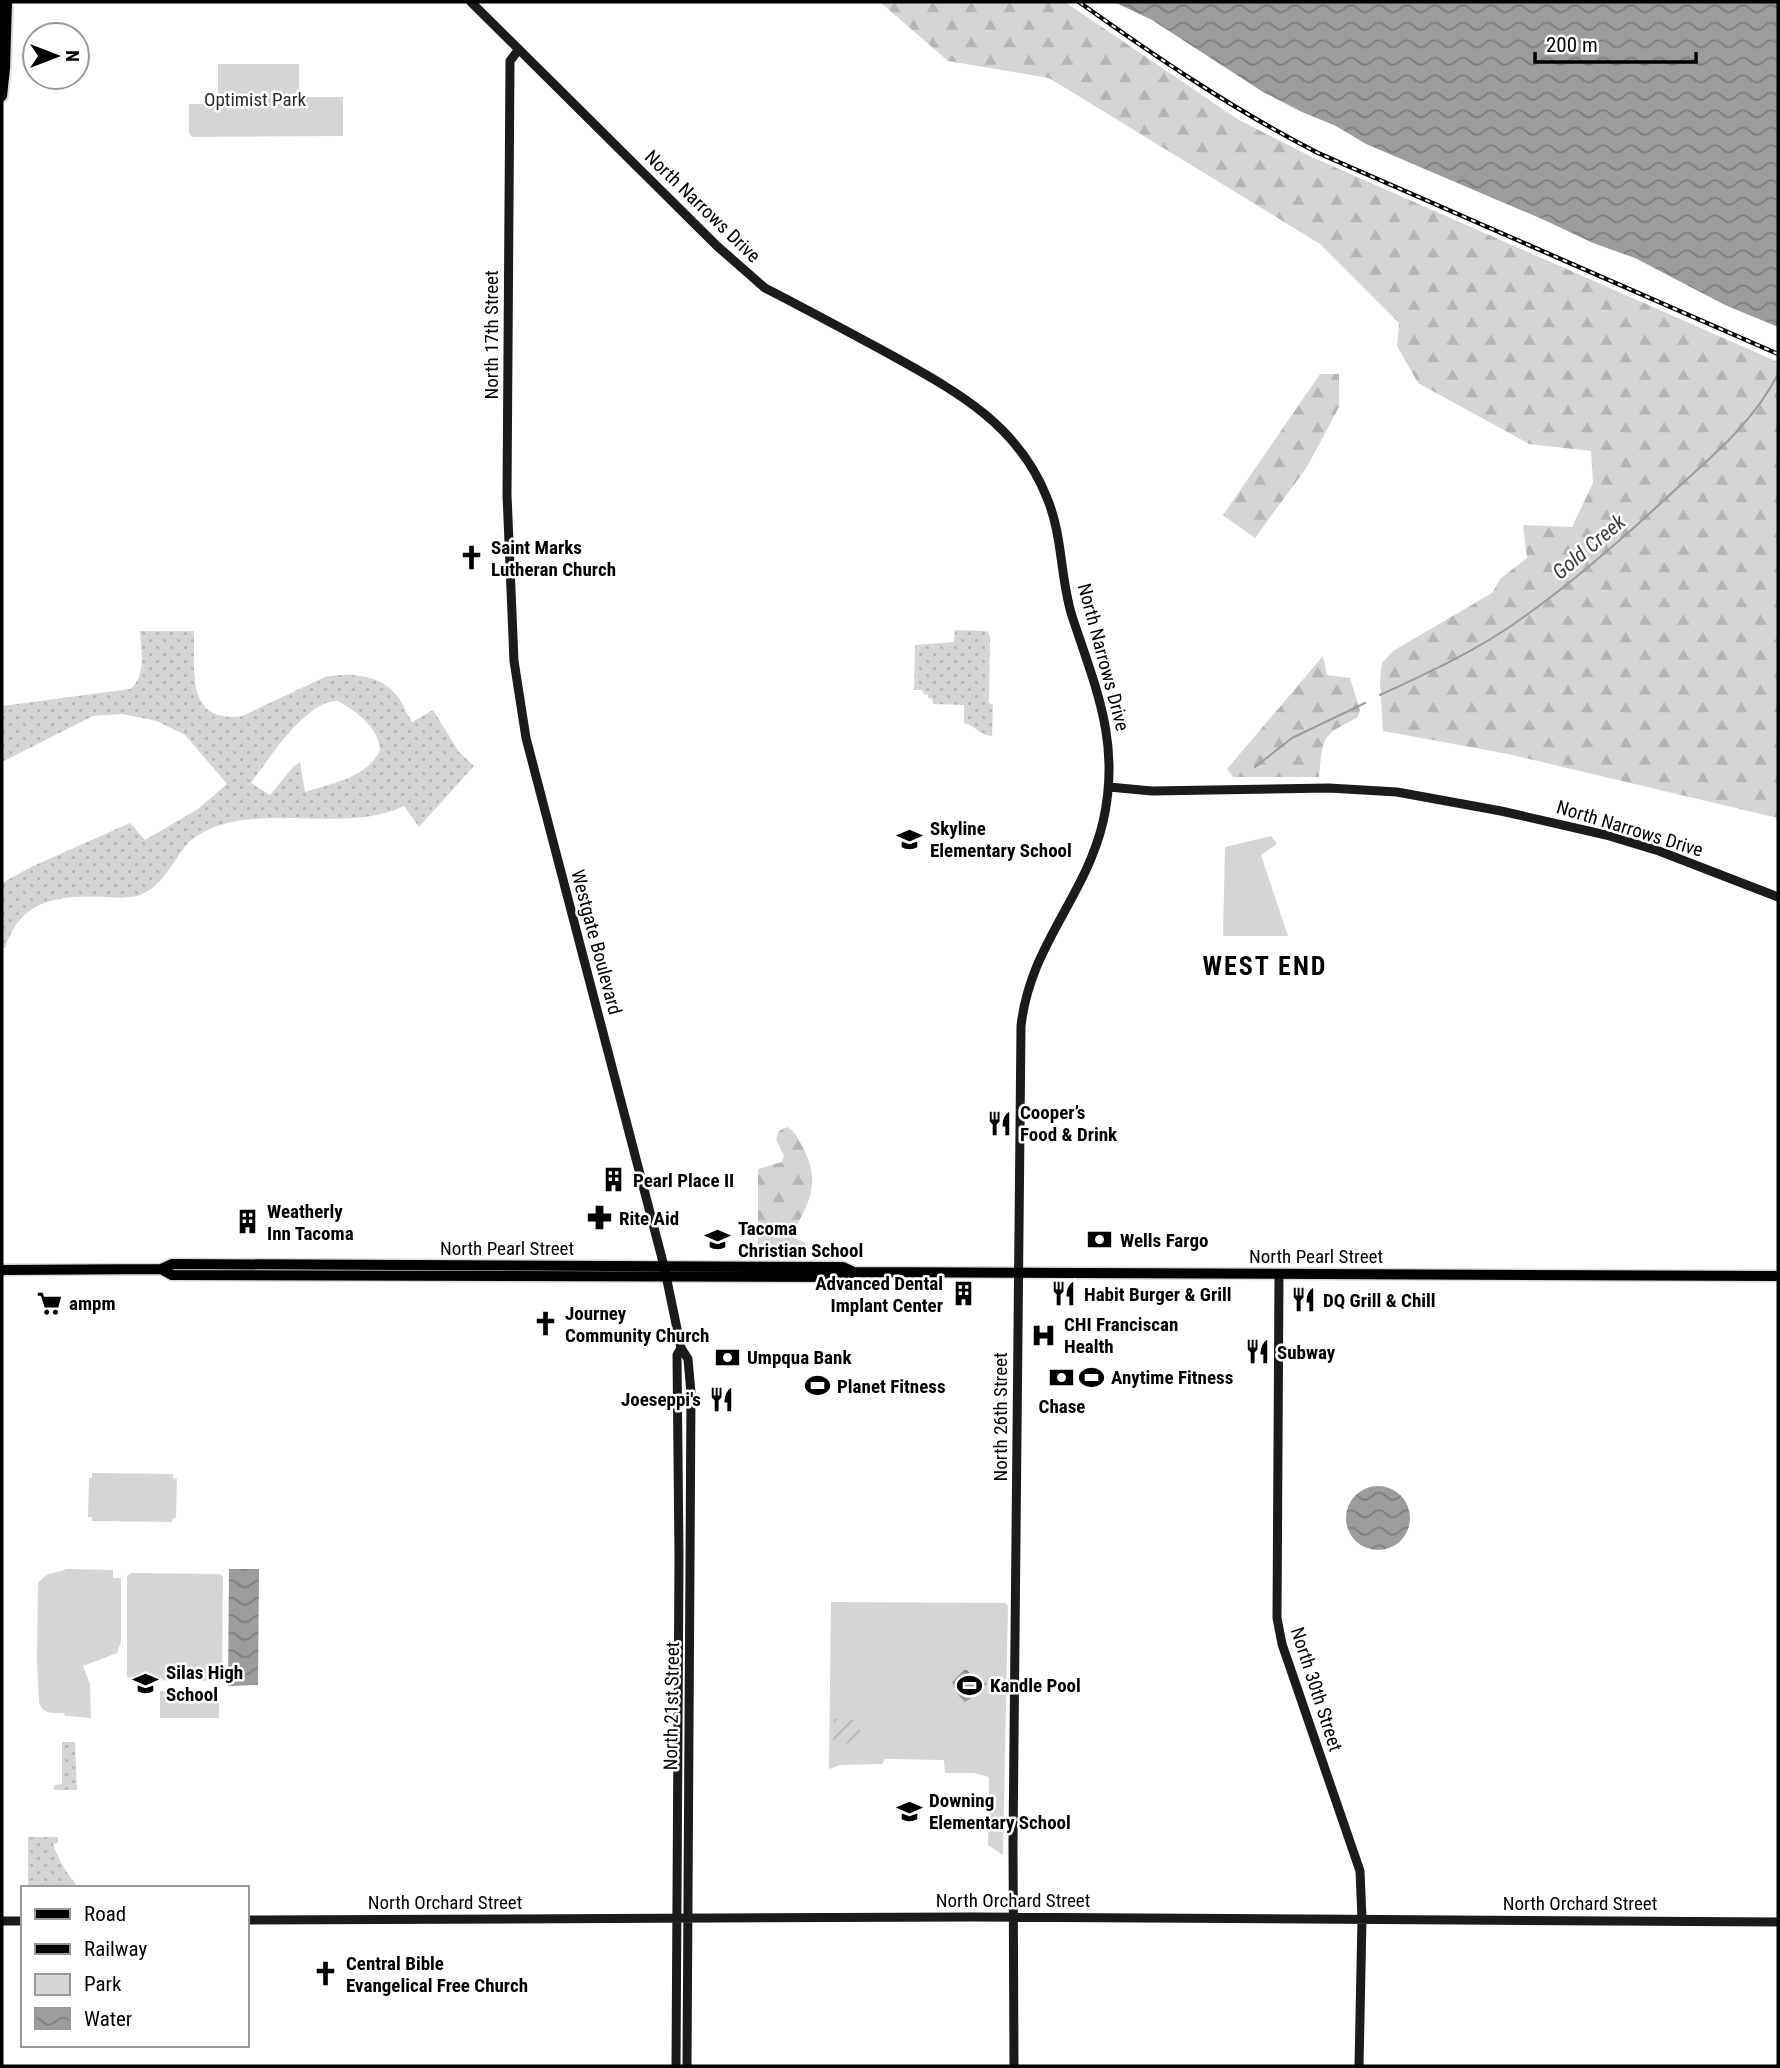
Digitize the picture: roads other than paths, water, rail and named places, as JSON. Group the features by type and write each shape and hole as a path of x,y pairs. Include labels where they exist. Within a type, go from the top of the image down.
{"highway":[{"path":"2,96 7,2"}],"main road":[{"name":"North Pearl Street","path":"2,1270 161,1269 172,1275 666,1271 843,1276 854,1272 1778,1276"}],"street":[{"name":"North Narrows Drive","path":"471,2 716,246 752,278 765,288 975,404 993,419 1017,446 1036,474 1055,521 1071,612 1104,711 1110,760 1109,787 1152,791 1329,788 1397,792 1501,811 1606,835 1778,897"},
{"name":"North 17th Street","path":"511,624 508,495 510,61 519,49"},
{"name":"Westgate Boulevard","path":"511,624 526,738 666,1271"},
{"name":"North 26th Street","path":"1014,2066 1021,1026 1026,996 1039,958 1094,854 1109,787"},
{"name":"North 21st Street","path":"666,1271 681,1348 688,1359 693,1436 688,1677 687,2066"},
{"name":"North 30th Street","path":"1279,1274 1275,1599 1278,1628 1360,1871 1360,2066"},
{"name":"North 21st Street","path":"676,2066 679,1583 677,1355 681,1348"},
{"name":"North Orchard Street","path":"248,1920 1013,1917 1778,1922"},
{"path":"2,1921 21,1921"}],"water":[{"path":"1114,2 1778,2 1778,327 1725,305 1635,258 1593,243 1366,144 1336,126 1263,92 1152,20"},
{"path":"1378,1486 1401,1495 1410,1518 1401,1541 1378,1550 1355,1541 1346,1518 1355,1495"},
{"path":"229,1569 259,1569 258,1685 228,1686"},
{"name":"Kandle Pool","path":"964,1670 977,1681 987,1683 978,1694 965,1702 952,1682"}],"waterway":[{"name":"Gold Creek","path":"1380,695 1488,641 1581,573 1733,436 1757,407 1778,374"},
{"name":"Gold Creek","path":"1255,767 1292,738 1365,703"}],"railway":[{"path":"1079,2 1196,82 1318,153 1778,354"}],"place":[{"name":"Saint Marks Lutheran Church","path":"471,558"},
{"name":"Skyline Elementary School","path":"910,839"},
{"name":"Cooper’s Food & Drink","path":"1000,1123"},
{"name":"Pearl Place II","path":"613,1180"},
{"name":"Rite Aid","path":"599,1218"},
{"name":"Weatherly Inn Tacoma","path":"247,1222"},
{"name":"Tacoma Christian School","path":"718,1239"},
{"name":"Wells Fargo","path":"1100,1240"},
{"name":"Advanced Dental Implant Center","path":"963,1294"},
{"name":"Habit Burger & Grill","path":"1064,1294"},
{"name":"DQ Grill & Chill","path":"1303,1300"},
{"name":"ampm","path":"49,1303"},
{"name":"Journey Community Church","path":"545,1324"},
{"name":"CHI Franciscan Health","path":"1044,1335"},
{"name":"Subway","path":"1257,1352"},
{"name":"Umpqua Bank","path":"727,1357"},
{"name":"Anytime Fitness","path":"1091,1377"},
{"name":"Chase","path":"1062,1378"},
{"name":"Planet Fitness","path":"817,1386"},
{"name":"Joeseppi's","path":"721,1399"},
{"name":"Silas High School","path":"146,1683"},
{"name":"Kandle Pool","path":"970,1685"},
{"name":"Downing Elementary School","path":"909,1811"},
{"name":"Central Bible Evangelical Free Church","path":"326,1974"}],"district":[{"name":"WEST END","path":"1265,966"}],"park label":[{"name":"Optimist Park","path":"255,99"}]}
